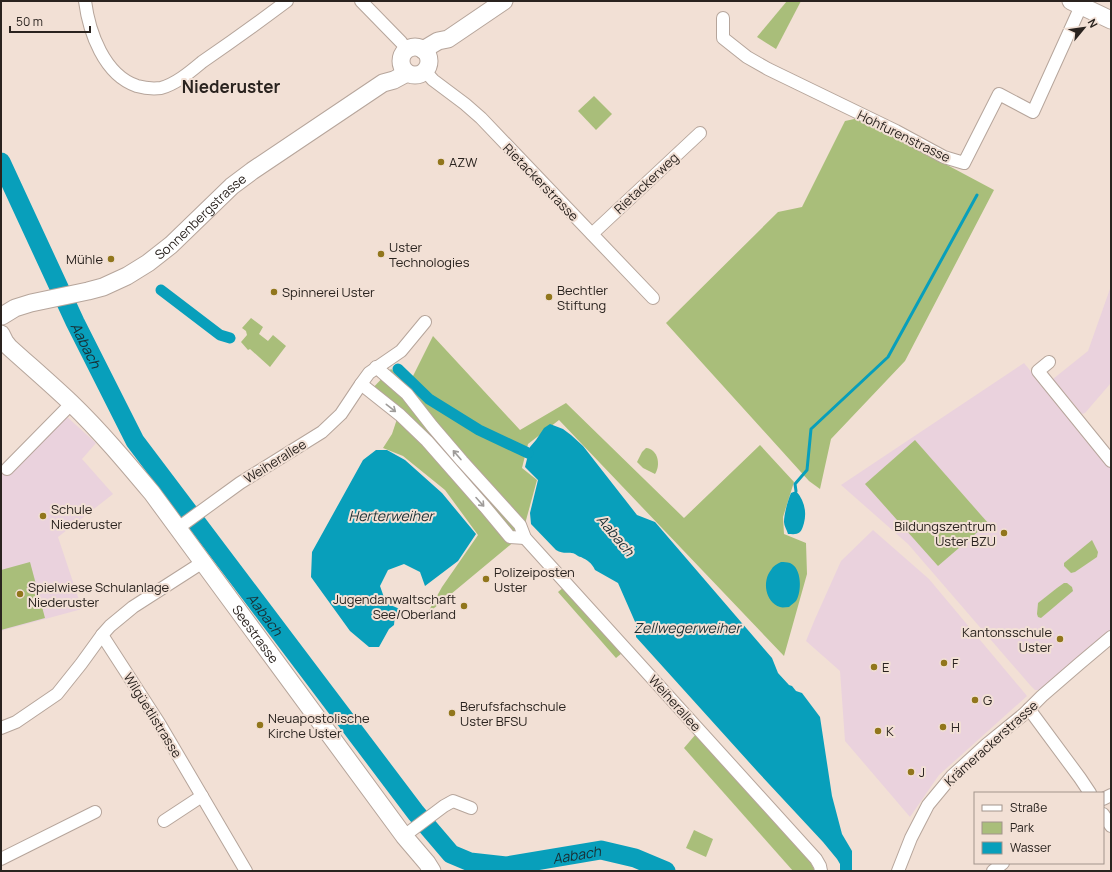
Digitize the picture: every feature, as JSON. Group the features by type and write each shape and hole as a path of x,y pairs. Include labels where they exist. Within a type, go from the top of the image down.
{"street":[{"path":"85,1 92,30 98,46 108,64 115,73 131,84 149,89 160,88 178,80 286,1"},
{"name":"Sonnenbergstrasse","path":"1,321 15,308 104,287 127,276 148,263 171,245 237,182 383,83 390,74 415,61 438,41 448,39 504,1"},
{"path":"1076,3 1111,20"},
{"name":"Hohfurenstrasse","path":"723,18 723,38 747,57 768,69 896,131 944,157 964,163 998,94 1033,112 1076,3"},
{"name":"Rietackerstrasse","path":"369,4 415,61 433,80 465,104 480,118 653,298"},
{"name":"Rietackerweg","path":"592,234 700,133"},
{"name":"Weiherallee","path":"183,524 240,483 322,432 341,414 369,374 376,367 401,351 425,322"},
{"name":"Seestrasse","path":"1,334 5,342 71,404 183,524 203,562 410,832 432,871"},
{"path":"1049,362 1038,371 1111,461"},
{"name":"Weiherallee","path":"376,367 407,394 457,455 520,525 525,538 816,859 821,871"},
{"path":"361,384 400,415 421,436 510,537 525,538"},
{"path":"7,469 71,404"},
{"path":"1,728 16,722 57,694 102,635 110,626 133,607 203,562"},
{"name":"Wilgüetlistrasse","path":"102,635 159,724 246,871"},
{"name":"Krämerackerstrasse","path":"898,871 911,838 928,805 952,776 1111,637"},
{"path":"1029,709 1089,792"},
{"path":"164,821 202,796"},
{"path":"410,832 444,806 453,802 471,808"},
{"path":"1,859 95,812"},
{"path":"1104,816 1111,826"},
{"path":"993,871 1002,864"}],"shaded area":[{"path":"1111,286 1111,385 1110,384 1085,413 1082,414 1053,379 1088,351"},
{"name":"Bildungszentrum Uster BZU","path":"1024,363 1111,468 1111,631 1041,690 1035,690 1030,685 908,544 841,485"},
{"name":"Schule Niederuster","path":"66,416 96,443 82,459 113,494 58,537 82,609 1,631 1,465 3,465"},
{"name":"Bildungszentrum Uster BZU","path":"873,530 929,579 1027,696 939,775 910,817 845,741 840,671 806,641 841,561"}],"green space":[{"path":"787,1 801,1 776,49 757,37"},
{"path":"594,96 612,114 596,130 578,111"},
{"path":"859,118 994,190 905,361 831,439 820,489 809,481 666,323 778,212 802,207 845,121"},
{"path":"251,318 263,327 259,334 268,341 273,335 286,346 270,367 250,349 248,350 241,342 247,335 246,331 242,328"},
{"path":"433,336 520,430 566,403 684,518 760,445 794,482 783,517 784,534 806,543 807,574 784,656 559,420 528,444 522,468 537,480 522,535 427,614 442,587 478,535 445,490 403,456 383,448 392,434 398,416 368,393 391,369 409,384"},
{"path":"915,440 988,523 938,566 865,484"},
{"path":"646,448 650,449 656,454 658,466 655,474 643,468 637,462 642,452"},
{"path":"1092,540 1098,552 1097,557 1075,572 1071,573 1064,566 1064,563"},
{"name":"Spielwiese Schulanlage Niederuster","path":"30,562 45,618 1,630 1,570"},
{"path":"1064,583 1067,583 1072,587 1073,591 1041,618 1038,617 1038,603"},
{"path":"564,587 622,653 616,658 558,592"},
{"path":"696,734 807,856 815,871 793,871 684,748"},
{"path":"694,830 713,839 706,857 686,848"}],"water":[{"name":"Zellwegerweiher","path":"550,424 563,429 583,446 637,515 655,522 772,658 778,673 796,691 802,693 820,717 832,796 842,834 852,851 852,871 840,871 840,864 823,842 636,637 636,624 618,583 595,570 591,564 583,558 573,553 556,550 531,524 530,513 538,480 525,467 530,447 544,428"},
{"name":"Herterweiher","path":"376,450 387,450 405,460 442,493 476,534 458,561 425,586 420,572 404,564 388,570 380,586 386,603 402,610 395,615 394,625 389,629 379,647 369,647 350,631 311,577 312,552 363,460"},
{"path":"796,491 804,506 805,519 803,527 799,533 788,534 784,524 787,503 791,493"},
{"path":"781,562 789,563 794,566 800,580 798,597 789,607 781,607 775,604 771,601 766,591 766,580 768,575 773,567"}],"waterway":[{"name":"Aabach","path":"1,162 75,322 135,441 416,813 451,854 470,862 506,866 601,850 635,858 666,871"},
{"path":"796,491 795,484 807,470 811,429 888,357 977,195"},
{"path":"161,290 220,335 230,338"},
{"path":"398,369 429,399 479,430 528,453"}],"place":[{"name":"AZW","path":"441,162"},
{"name":"Uster Technologies","path":"381,254"},
{"name":"Mühle","path":"111,259"},
{"name":"Spinnerei Uster","path":"274,292"},
{"name":"Bechtler Stiftung","path":"549,297"},
{"name":"Schule Niederuster","path":"43,516"},
{"name":"Bildungszentrum Uster BZU","path":"1004,533"},
{"name":"Polizeiposten Uster","path":"486,579"},
{"name":"Spielwiese Schulanlage Niederuster","path":"20,594"},
{"name":"Jugendanwaltschaft See/Oberland","path":"464,606"},
{"name":"Kantonsschule Uster","path":"1060,639"},
{"name":"F","path":"944,663"},
{"name":"E","path":"874,667"},
{"name":"G","path":"975,700"},
{"name":"Berufsfachschule Uster BFSU","path":"452,713"},
{"name":"Neuapostolische Kirche Uster","path":"260,725"},
{"name":"H","path":"943,727"},
{"name":"K","path":"878,731"},
{"name":"J","path":"911,772"}],"district":[{"name":"Niederuster","path":"231,86"}]}
